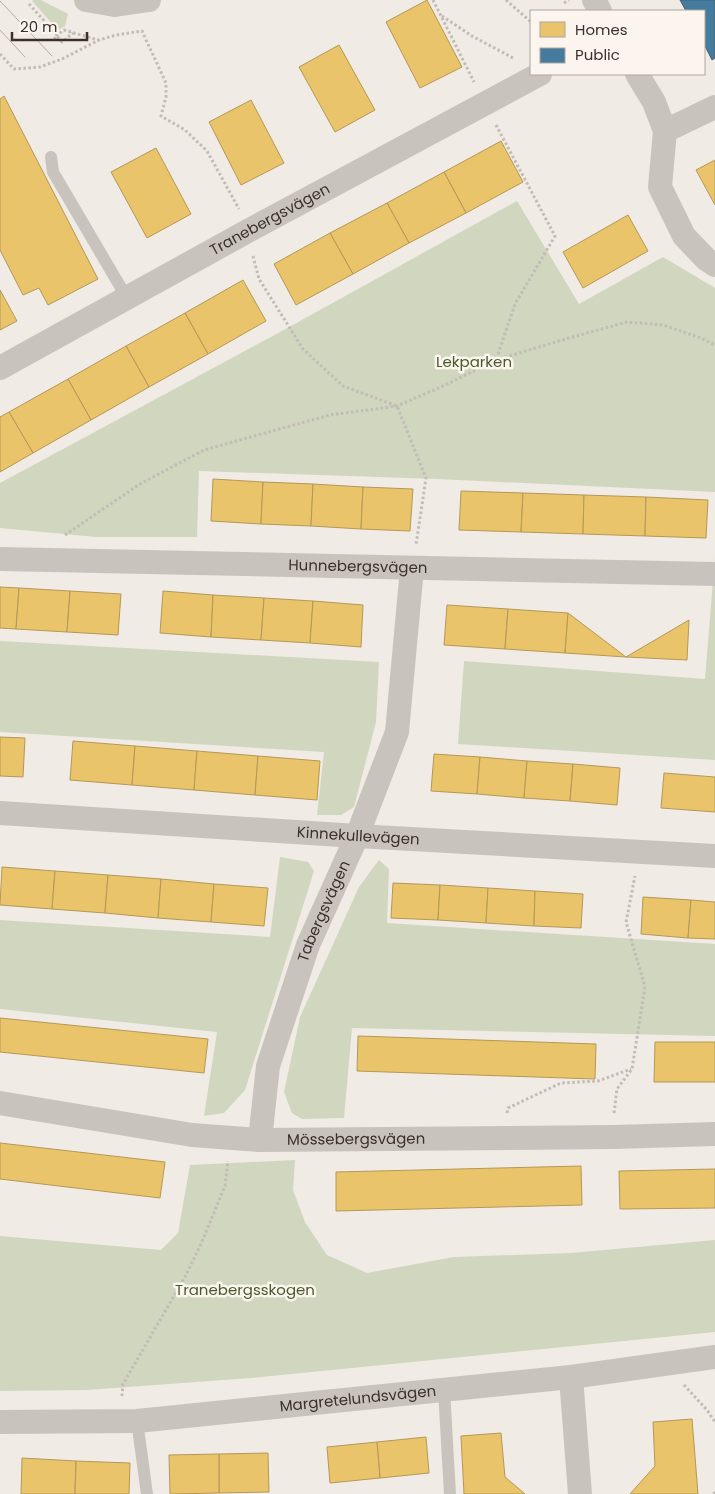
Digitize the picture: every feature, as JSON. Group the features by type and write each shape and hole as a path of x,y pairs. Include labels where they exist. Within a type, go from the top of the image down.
{"street":[{"path":"86,0 115,5 149,0"},
{"name":"Tranebergsvägen","path":"0,368 538,75"},
{"path":"638,75 654,102 665,132 660,188 684,236 706,259 715,265"},
{"path":"665,132 715,107"},
{"name":"Hunnebergsvägen","path":"0,559 715,574"},
{"name":"Tabergsvägen","path":"260,1140 268,1066 308,945 357,836 397,732 412,568"},
{"name":"Kinnekullevägen","path":"0,813 357,836 715,856"},
{"name":"Mössebergsvägen","path":"0,1103 192,1134 260,1140 614,1137 715,1134"},
{"name":"Margretelundsvägen","path":"0,1422 128,1421 571,1377 715,1357"},
{"path":"571,1377 580,1494"}],"lane":[{"path":"51,157 53,172 127,298"},
{"path":"444,1390 450,1494"},
{"path":"128,1421 147,1494"}],"path":[{"path":"506,0 530,21"},
{"path":"564,3 569,0"},
{"path":"29,4 57,35 64,30 99,40"},
{"path":"441,15 472,36 515,59"},
{"path":"0,54 14,69 40,67 62,59 99,40 142,31 166,83 166,97 161,116 185,130 207,151"},
{"path":"54,38 57,36 62,42 73,32"},
{"path":"496,360 515,304 555,236"},
{"path":"259,279 303,349 343,386 397,406 426,478 412,568"},
{"path":"31,560 81,523 140,484 204,450 330,415 397,406 496,360 627,322 663,325 701,338 715,345"},
{"path":"614,1117 617,1089 632,1069 645,987 626,922 640,851"},
{"path":"504,1138 508,1108 561,1083 598,1081 632,1069"},
{"path":"128,1421 123,1384 185,1277 201,1244 226,1186 228,1160"},
{"path":"665,1364 707,1410 715,1422"}],"green space":[{"path":"41,0 68,14 65,26 58,30 32,1"},
{"name":"Lekparken","path":"517,201 579,304 663,257 715,288 715,492 437,479 199,471 197,537 96,537 0,528 0,483 282,331"},
{"path":"715,556 715,760 458,744 464,661 705,679"},
{"path":"0,641 379,662 376,722 354,807 341,815 317,815 324,752 0,732"},
{"path":"280,857 308,862 314,871 245,1090 224,1113 204,1116 217,1032 0,1009 0,920 270,937"},
{"path":"379,860 389,869 387,923 715,944 715,1036 352,1028 344,1118 302,1119 292,1113 284,1092 300,1017 359,887"},
{"name":"Tranebergsskogen","path":"295,1160 293,1190 305,1222 327,1255 367,1273 454,1257 571,1253 715,1240 715,1332 251,1378 87,1390 0,1391 0,1236 161,1250 178,1233 190,1165"}],"building: Homes":[{"path":"427,0 462,67 420,88 386,22"},
{"path":"339,45 375,110 335,132 299,67"},
{"path":"4,96 98,279 48,305 39,288 23,295 0,250 0,99"},
{"path":"251,100 284,163 241,185 209,122"},
{"path":"501,141 523,182 466,213 444,172"},
{"path":"156,148 191,214 147,238 111,172"},
{"path":"715,160 715,205 696,170"},
{"path":"444,172 466,213 409,243 387,203"},
{"path":"387,203 409,243 353,274 330,233"},
{"path":"628,215 648,251 583,288 563,252"},
{"path":"330,233 353,274 296,305 274,264"},
{"path":"243,280 266,321 208,354 185,313"},
{"path":"0,290 17,321 0,330"},
{"path":"185,313 208,354 149,387 126,346"},
{"path":"126,346 149,387 91,420 68,379"},
{"path":"68,379 91,420 33,453 9,412"},
{"path":"9,412 33,453 0,472 0,417"},
{"path":"213,479 263,482 261,524 211,521"},
{"path":"263,482 313,484 311,526 261,524"},
{"path":"313,484 363,487 361,529 311,526"},
{"path":"363,487 413,489 410,531 361,529"},
{"path":"461,491 523,493 521,532 459,530"},
{"path":"523,493 584,495 583,534 521,532"},
{"path":"584,495 646,497 645,536 583,534"},
{"path":"646,497 708,500 706,538 645,536"},
{"path":"0,587 19,588 16,629 0,628"},
{"path":"19,588 70,591 67,632 16,629"},
{"path":"70,591 121,594 118,635 67,632"},
{"path":"163,591 213,595 211,637 160,633"},
{"path":"213,595 264,598 261,640 211,637"},
{"path":"264,598 313,601 310,643 261,640"},
{"path":"313,601 363,605 361,647 310,643"},
{"path":"447,605 508,609 505,649 444,645"},
{"path":"508,609 568,613 565,653 505,649"},
{"path":"568,613 626,657 565,653"},
{"path":"689,620 687,660 626,657"},
{"path":"0,737 25,738 23,777 0,776"},
{"path":"73,741 135,746 132,785 70,780"},
{"path":"135,746 197,751 194,790 132,785"},
{"path":"197,751 258,756 255,795 194,790"},
{"path":"434,754 480,757 477,794 431,791"},
{"path":"258,756 320,761 317,800 255,795"},
{"path":"480,757 527,761 524,798 477,794"},
{"path":"527,761 573,764 570,801 524,798"},
{"path":"573,764 620,768 617,805 570,801"},
{"path":"664,773 715,777 715,812 661,808"},
{"path":"2,867 55,871 52,909 0,905"},
{"path":"55,871 108,875 105,913 52,909"},
{"path":"108,875 161,879 158,918 105,913"},
{"path":"161,879 214,884 211,922 158,918"},
{"path":"393,883 440,885 438,920 391,918"},
{"path":"214,884 268,888 264,926 211,922"},
{"path":"440,885 488,888 486,923 438,920"},
{"path":"488,888 535,891 534,926 486,923"},
{"path":"535,891 583,894 581,928 534,926"},
{"path":"643,897 691,900 688,938 641,934"},
{"path":"691,900 715,902 715,939 688,938"},
{"path":"0,1018 208,1039 204,1073 0,1052"},
{"path":"358,1036 596,1044 595,1079 357,1071"},
{"path":"655,1042 715,1042 715,1082 654,1082"},
{"path":"0,1143 165,1162 160,1198 0,1179"},
{"path":"581,1166 582,1205 336,1211 336,1172"},
{"path":"715,1169 715,1208 620,1209 619,1171"},
{"path":"692,1419 698,1494 630,1494 655,1466 653,1422"},
{"path":"501,1433 505,1477 525,1494 464,1494 461,1436"},
{"path":"426,1437 429,1473 380,1478 377,1442"},
{"path":"377,1442 380,1478 330,1483 327,1447"},
{"path":"268,1453 269,1492 219,1493 219,1454"},
{"path":"219,1454 219,1493 170,1494 169,1455"},
{"path":"22,1458 76,1461 75,1494 21,1494"},
{"path":"76,1461 130,1463 129,1494 75,1494"}],"building: Public":[{"path":"680,0 715,0 715,58 712,60 705,46 705,10 685,10"}],"tram line":[{"path":"0,1 52,56"},
{"path":"0,30 25,57"}]}
